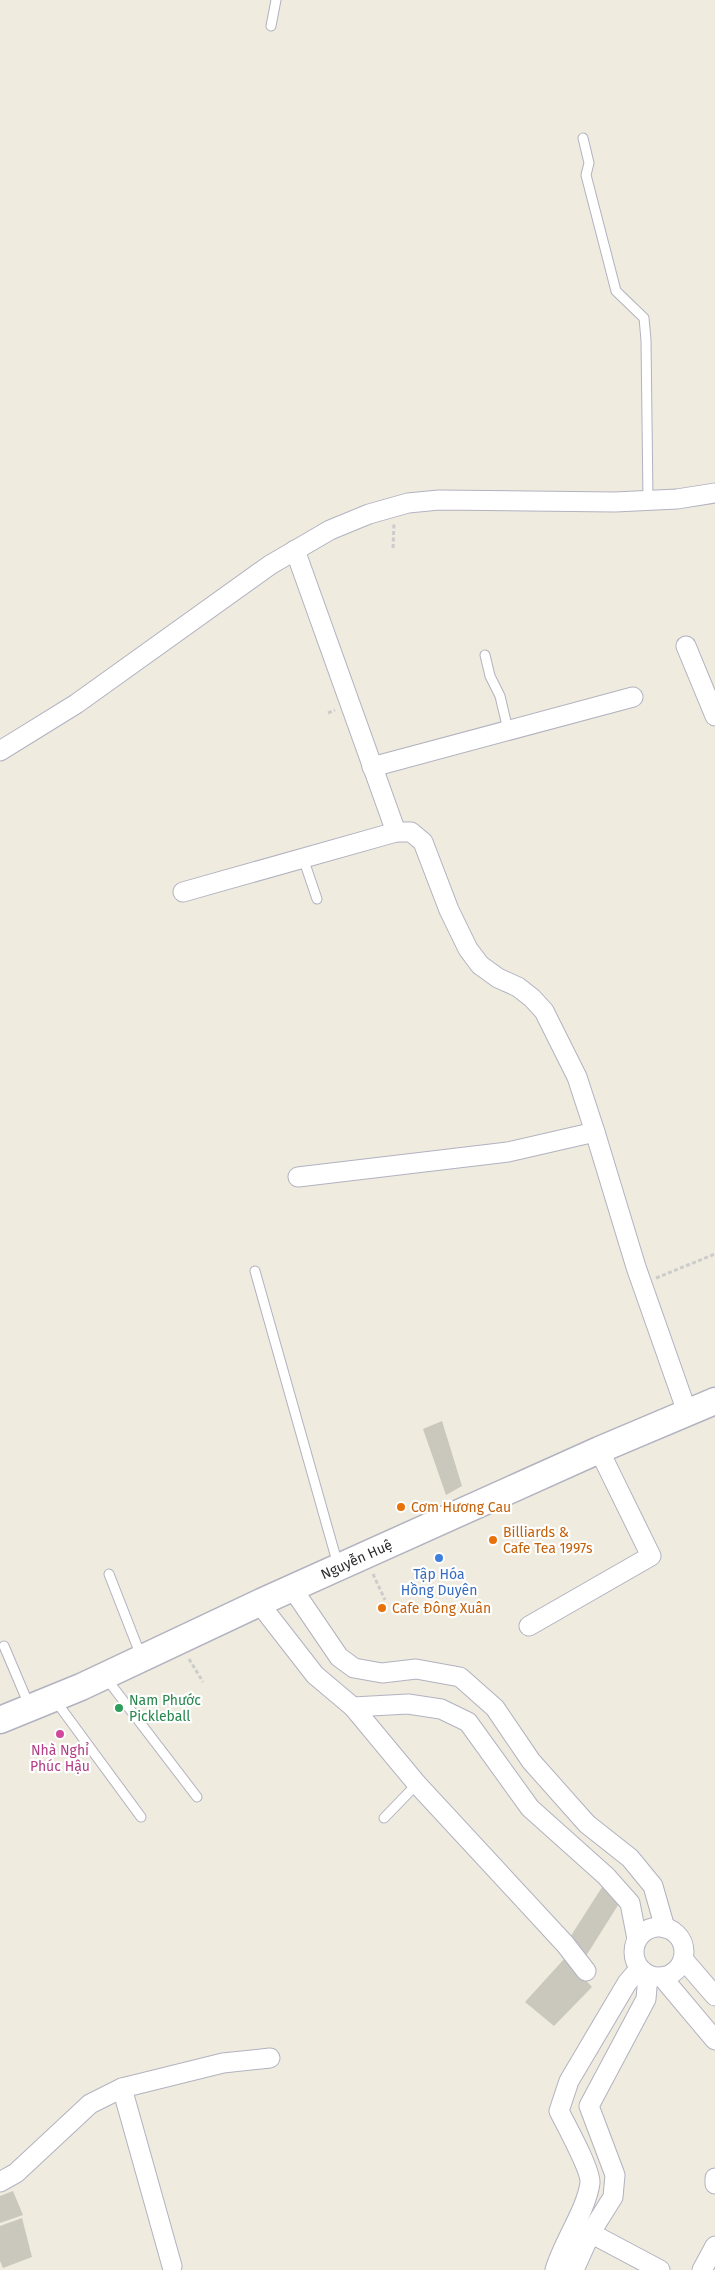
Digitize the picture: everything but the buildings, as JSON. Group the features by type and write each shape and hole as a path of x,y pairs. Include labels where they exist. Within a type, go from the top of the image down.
{"street":[{"path":"0,751 55,718 270,565 330,530 370,514 408,503 439,500 564,502 648,500 715,493"},
{"path":"295,550 396,832"},
{"path":"686,646 715,716"},
{"path":"372,767 633,697"},
{"path":"183,892 396,832 411,832 423,842 449,910 468,949 480,964 498,978 518,987 544,1011 577,1077 596,1132 642,1284 687,1412"},
{"path":"298,1177 508,1152 596,1132"},
{"name":"Nguyễn Huệ","path":"0,1720 104,1676 259,1603 599,1450 715,1401"},
{"path":"529,1626 651,1556 599,1450"},
{"path":"292,1588 339,1657 354,1668 382,1673 416,1668 460,1677 495,1708 531,1761 580,1817 630,1858 653,1886 665,1928"},
{"path":"259,1603 314,1675 353,1707 417,1784 565,1944 586,1971"},
{"path":"353,1707 408,1704 440,1708 468,1722 530,1808 606,1876 630,1904 637,1939 634,1954 650,1974 715,2040"},
{"path":"555,2270 590,2181 580,2152 559,2111 569,2081 627,1983 650,1974 674,1972 683,1959 684,1951 678,1937 665,1928 649,1929 637,1939"},
{"path":"683,1959 715,1996"},
{"path":"574,2270 591,2232 612,2197 615,2175 590,2106 646,1999 650,1974"},
{"path":"0,2182 16,2174 90,2104 122,2088 223,2063 270,2058"},
{"path":"122,2088 172,2266"},
{"path":"715,2178 715,2184"},
{"path":"574,2225 591,2232 660,2270"},
{"path":"702,2270 715,2246"}],"lane":[{"path":"271,26 276,0"},
{"path":"583,138 589,163 586,175 616,291 644,318 646,340 648,500"},
{"path":"485,655 490,676 500,696 508,730"},
{"path":"303,858 317,899"},
{"path":"255,1271 339,1567"},
{"path":"109,1574 142,1658"},
{"path":"4,1646 42,1703 141,1817"},
{"path":"104,1676 197,1797"},
{"path":"384,1818 417,1784"}],"path":[{"path":"393,548 394,508"},
{"path":"642,1284 715,1254"},
{"path":"364,1556 385,1600"},
{"path":"178,1641 203,1682"}],"place":[{"name":"Cơm Hương Cau","path":"401,1507"},
{"name":"Billiards & Cafe Tea 1997s","path":"493,1540"},
{"name":"Tập Hóa Hồng Duyên","path":"439,1558"},
{"name":"Cafe Đông Xuân","path":"382,1608"},
{"name":"Nam Phước Pickleball","path":"119,1708"},
{"name":"Nhà Nghỉ Phúc Hậu","path":"60,1734"}]}
